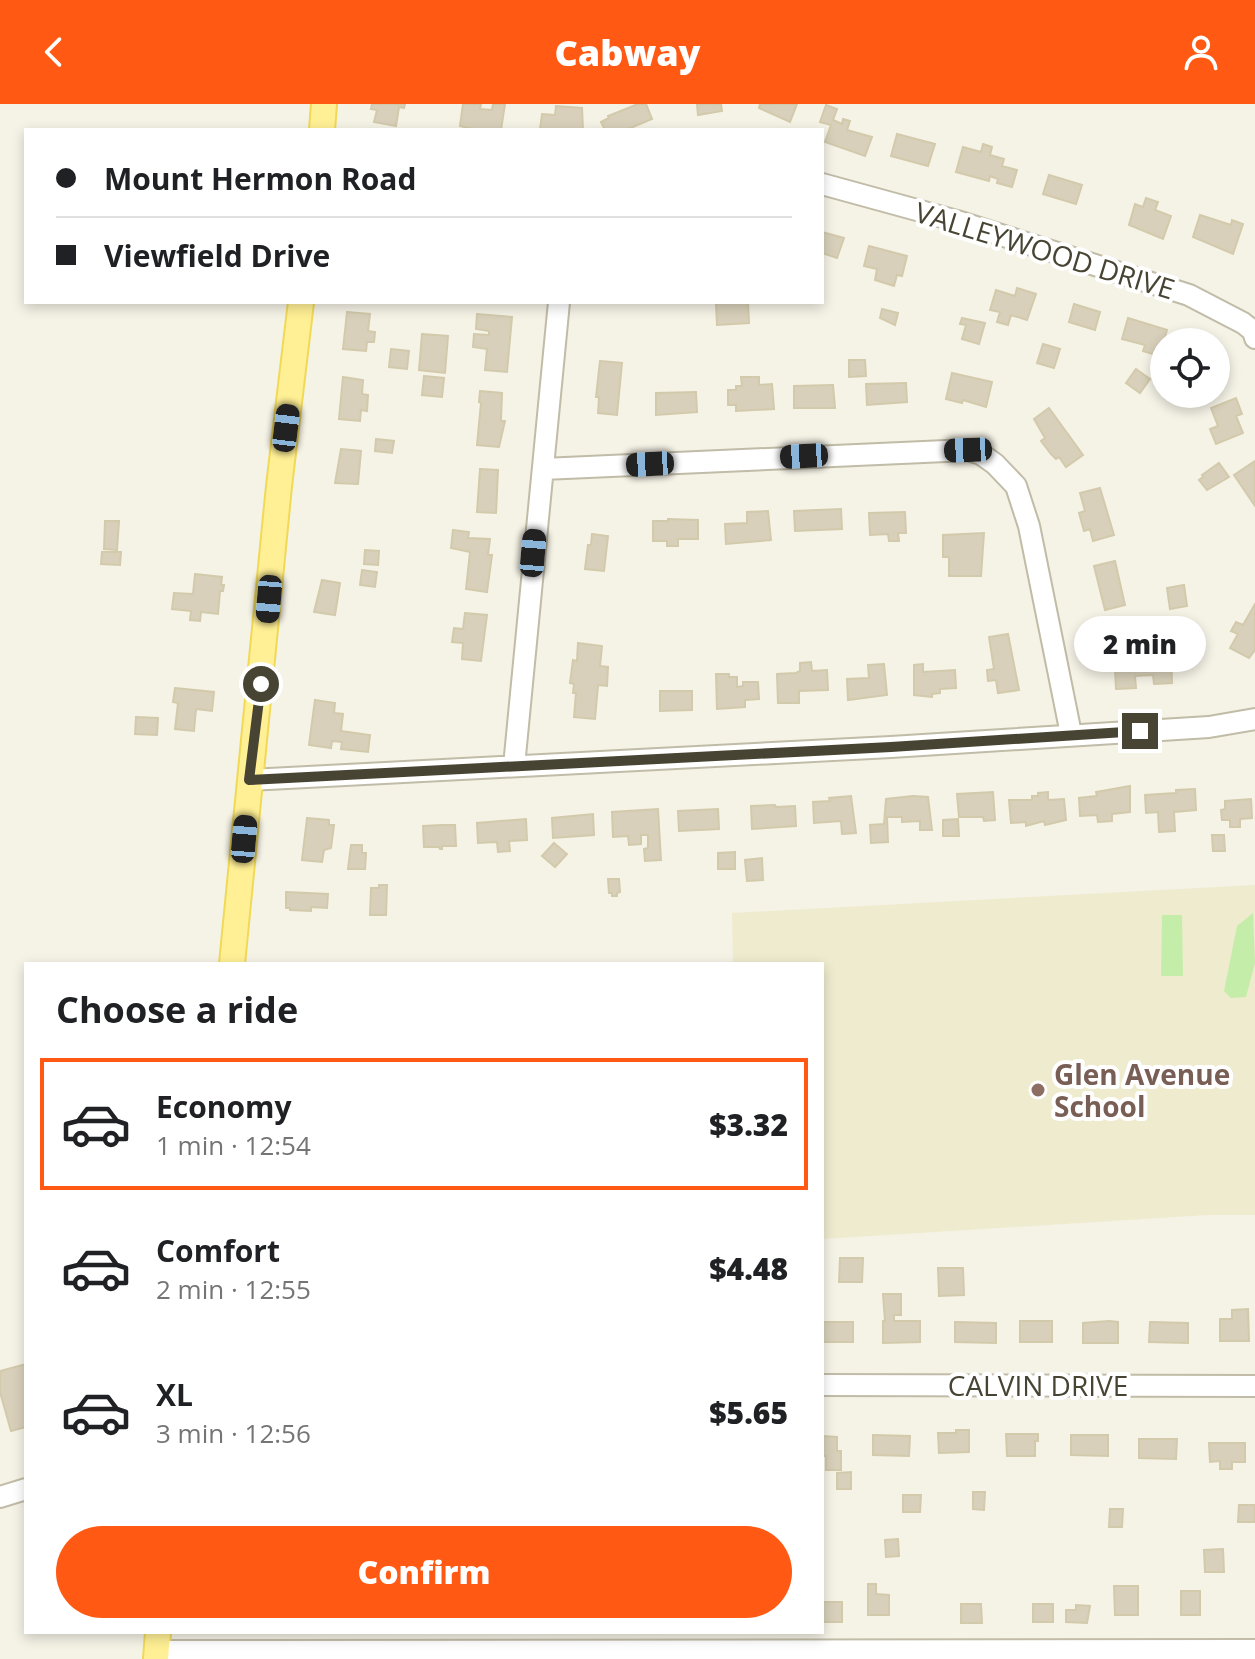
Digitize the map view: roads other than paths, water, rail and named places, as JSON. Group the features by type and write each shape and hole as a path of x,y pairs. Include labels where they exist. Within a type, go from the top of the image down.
{"main road":[{"path":"322,128 324,104"},
{"path":"232,962 301,304"}],"street":[{"name":"VALLEYWOOD DRIVE","path":"824,185 957,221 1189,295 1243,323 1253,331 1255,338"},
{"path":"514,766 559,304"},
{"path":"543,469 866,453 968,450 981,454 1016,486 1029,526 1071,734"},
{"path":"249,780 891,747 1209,727 1255,719"},
{"name":"CALVIN DRIVE","path":"824,1385 1255,1386"},
{"path":"0,1497 24,1490"},
{"path":"157,1647 1255,1650"}],"place":[{"name":"Glen Avenue School","path":"1038,1090"}]}
